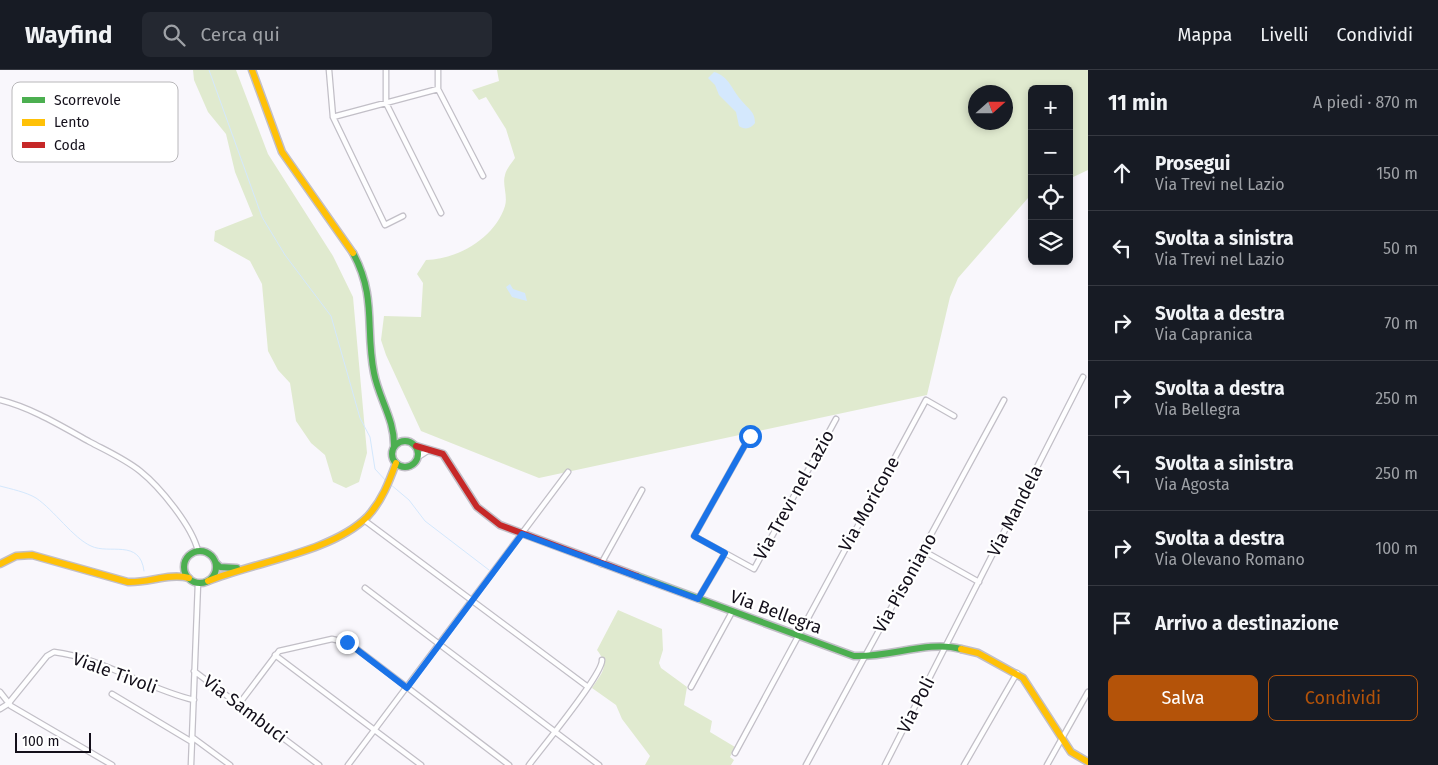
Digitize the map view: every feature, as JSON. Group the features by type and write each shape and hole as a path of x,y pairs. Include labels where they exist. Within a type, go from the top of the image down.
{"street":[{"path":"0,564 16,556 32,555 127,582 150,582 170,577 189,578 198,583 208,581 238,568 320,546 340,537 364,520 392,480 396,463 392,455 394,447 392,426 377,388 372,367 370,297 364,276 350,248 285,157 252,70"},
{"path":"329,70 333,117 385,225 403,216"},
{"path":"386,70 386,103 441,213"},
{"path":"438,70 438,89 483,176"},
{"path":"333,117 438,89"},
{"name":"Via Mandela","path":"947,645 1083,377"},
{"path":"0,400 20,406 49,420 138,470 154,484 178,515 192,535 198,551"},
{"name":"Via Moricone","path":"797,637 926,400 954,416"},
{"name":"Via Pisoniano","path":"806,765 1004,400"},
{"name":"Via Trevi nel Lazio","path":"750,436 694,536 754,569 836,419"},
{"path":"392,426 398,433 416,446 418,457"},
{"path":"394,447 400,442 409,441"},
{"name":"Via Bellegra","path":"416,446 440,451 446,456 469,496 483,513 500,525 797,637 864,658 947,645 978,653 1017,673 1027,682 1073,754 1088,762"},
{"path":"392,480 414,463 418,457 430,450"},
{"path":"396,463 408,466"},
{"path":"348,765 568,472"},
{"path":"601,564 642,490"},
{"path":"364,520 588,687"},
{"path":"922,550 979,582"},
{"path":"170,577 179,571 190,554 198,551 211,555 220,567 238,568"},
{"path":"698,599 725,553"},
{"path":"208,581 215,573 216,563"},
{"path":"184,564 189,578"},
{"path":"191,765 198,583"},
{"path":"365,588 598,765"},
{"path":"691,687 732,612"},
{"path":"735,753 797,637"},
{"path":"239,704 275,655 284,649 340,640 349,644 509,765"},
{"name":"Via Poli","path":"885,765 947,645"},
{"name":"Viale Tivoli","path":"0,709 8,704 47,656 54,652 92,662 150,686 194,700"},
{"path":"275,655 421,765"},
{"path":"529,765 588,687 601,668 602,660"},
{"name":"Via Sambuci","path":"194,671 319,765"},
{"path":"964,765 1017,673"},
{"path":"0,692 8,704 112,765"},
{"path":"1047,765 1088,692"},
{"path":"112,694 192,740 230,765"}],"green space":[{"path":"193,70 236,70 268,154 333,256 353,297 367,453 359,482 346,488 333,482 325,455 311,443 296,421 290,383 278,370 268,351 262,284 250,261 214,241 215,231 253,216 235,172 226,134 208,112 194,80"},
{"path":"497,70 1088,70 1088,170 1073,177 1073,85 1028,85 1028,198 958,278 950,297 927,395 539,478 421,431 381,340 384,316 421,317 423,283 417,274 426,260 450,256 474,245 493,228 505,206 505,175 515,158 506,129 486,97 479,100 472,90 499,81"},
{"path":"618,610 662,629 663,650 659,663 661,668 687,687 684,705 712,721 710,732 735,747 730,757 734,760 731,765 645,765 650,756 622,719 616,705 592,688 604,665 597,650"}],"water":[{"path":"714,72 727,80 752,113 755,123 752,127 745,128 739,126 736,112 719,95 715,85 708,78"},
{"path":"510,284 513,289 525,293 527,301 512,297 506,287"}],"waterway":[{"path":"209,70 262,217 285,255 331,316 360,418 370,437 375,469 387,482"},
{"path":"390,484 409,500 425,521 489,570"},
{"path":"0,486 23,492 36,498 50,509 77,537 91,546 130,551 137,554 144,571"}],"traffic: fast":[{"path":"353,253 365,284 368,299 371,357 376,383 392,428 394,447"},
{"path":"405,441 414,445 418,454 414,463 405,467 396,463 392,454 396,445 405,441"},
{"path":"200,551 206,552 211,556 215,561 216,567 215,573 211,578 206,582 200,583 194,582 189,578 185,573 184,567 185,561 189,556 194,552 200,551"},
{"path":"216,563 220,567 237,568"},
{"path":"637,576 854,656 935,647 961,649"}],"traffic: slow":[{"path":"252,70 282,152 353,253"},
{"path":"208,581 314,548 352,529 367,517 377,504 388,484 396,463"},
{"path":"0,564 16,556 32,555 128,582 166,577 189,578"},
{"path":"961,649 978,653 1023,678 1071,752 1088,762"}],"traffic: jam":[{"path":"416,446 443,454 477,507 500,525 637,576"}],"route":[{"path":"347,642 407,688 522,534 698,599 725,553 694,536 750,436"}]}
